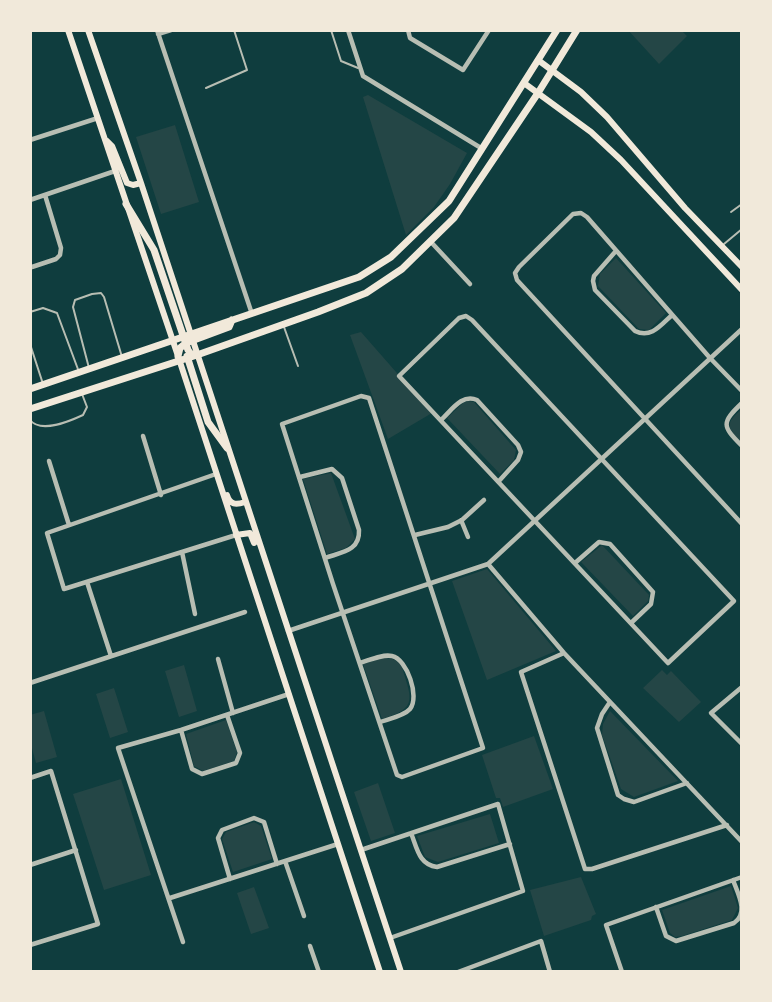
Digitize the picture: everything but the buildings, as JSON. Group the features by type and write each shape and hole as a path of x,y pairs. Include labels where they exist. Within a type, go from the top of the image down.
{"main road":[{"path":"68,30 179,358 380,972"},
{"path":"88,30 141,183 190,353 197,355"},
{"path":"30,389 172,341 187,340 232,320 359,277 391,257 449,201 557,30"},
{"path":"30,409 179,358 197,355 366,293 402,269 432,242 459,211 577,30"},
{"path":"538,60 581,92 613,123 685,208 742,267"},
{"path":"524,83 591,132 621,160 742,290"},
{"path":"104,138 112,146 127,183 133,185 141,183"},
{"path":"126,204 154,250 187,340 187,358 208,422 227,448"},
{"path":"179,358 187,340"},
{"path":"197,355 401,972"},
{"path":"216,474 220,477 230,502 236,504 245,502"},
{"path":"236,535 250,533 260,559 269,573"}],"street":[{"path":"171,30 157,32 252,314"},
{"path":"348,30 363,76 481,148"},
{"path":"408,30 411,38 463,70 489,30"},
{"path":"30,140 98,118"},
{"path":"30,200 115,171"},
{"path":"32,267 56,259 60,255 61,248 45,195"},
{"path":"742,392 581,213 573,214 515,273 517,280 742,524"},
{"path":"432,242 470,284"},
{"path":"615,252 594,276 596,290 635,332 641,334 652,333 672,315"},
{"path":"466,316 601,458 734,601 668,663 399,376 459,318 466,316"},
{"path":"288,631 488,564 742,329"},
{"path":"362,396 369,398 483,748 402,777 397,775 300,477 282,424 362,396"},
{"path":"441,420 464,398 477,400 518,445 521,452 518,460 498,481"},
{"path":"742,403 728,417 726,424 727,431 742,446"},
{"path":"143,436 161,495"},
{"path":"49,461 69,525"},
{"path":"300,477 332,469 342,478 359,530 357,544 351,549 326,558"},
{"path":"216,474 47,533 64,589 236,535"},
{"path":"415,535 448,527 484,500"},
{"path":"460,520 468,537"},
{"path":"575,563 596,544 603,542 610,544 651,589 654,596 651,604 631,624"},
{"path":"182,552 195,614"},
{"path":"488,564 564,653 742,842"},
{"path":"87,582 111,656"},
{"path":"30,683 245,612"},
{"path":"564,653 521,672 583,867 588,870 592,869 726,825"},
{"path":"360,663 383,656 392,656 400,659 405,666 413,692 414,701 411,708 380,722"},
{"path":"218,659 233,713"},
{"path":"742,687 711,713 742,744"},
{"path":"183,942 118,748 181,730 289,693"},
{"path":"610,702 597,728 618,795 634,802 687,783"},
{"path":"181,730 192,769 202,774 214,771 236,763 239,758 240,753 226,715"},
{"path":"30,778 51,771 98,924 30,945"},
{"path":"361,850 498,804 523,891 390,938"},
{"path":"230,879 218,838 222,830 254,818 264,822 277,864"},
{"path":"411,833 422,860 437,867 510,844"},
{"path":"170,898 338,844"},
{"path":"30,865 75,850"},
{"path":"285,861 304,916"},
{"path":"621,972 606,925 742,877"},
{"path":"656,907 666,936 676,941 734,923 738,921 742,911 733,880"},
{"path":"458,972 541,941 550,972"},
{"path":"310,946 319,972"}],"lane":[{"path":"206,88 247,70 234,30"},
{"path":"332,30 341,61 361,69"},
{"path":"731,212 742,204"},
{"path":"722,246 742,229"},
{"path":"89,368 73,307 75,300 92,294 101,293 104,297 122,357"},
{"path":"30,312 43,308 57,313 79,372"},
{"path":"283,324 298,366"},
{"path":"30,344 44,384"},
{"path":"30,420 39,426 69,421 83,415 87,407 82,392"}],"shaded area":[{"path":"628,30 681,30 687,36 659,64"},
{"path":"368,95 467,153 434,207 406,235 363,97"},
{"path":"175,125 199,202 161,214 136,137"},
{"path":"616,258 666,313 649,330 639,329 598,286 600,274"},
{"path":"361,332 432,413 388,439 350,335"},
{"path":"468,401 474,402 516,450 514,460 500,474 447,418"},
{"path":"742,409 742,443 733,433 730,422"},
{"path":"331,473 355,539 346,548 327,554 303,479"},
{"path":"602,545 649,595 648,601 633,616 581,562"},
{"path":"487,569 556,651 487,680 452,581"},
{"path":"384,658 393,659 401,664 410,699 403,710 382,719 363,664"},
{"path":"184,665 197,711 179,717 165,671"},
{"path":"662,670 667,675 671,671 701,702 679,722 643,688"},
{"path":"114,688 128,732 110,738 96,694"},
{"path":"44,711 57,757 36,763 30,741 30,715"},
{"path":"610,711 678,781 634,797 621,789 602,735 603,724"},
{"path":"226,720 237,752 234,761 203,771 194,766 186,734"},
{"path":"534,736 553,789 503,807 500,798 496,798 482,755"},
{"path":"121,779 151,875 104,890 73,794"},
{"path":"378,783 395,833 371,841 354,792"},
{"path":"490,814 499,843 438,862 425,857 417,836"},
{"path":"254,822 261,826 272,859 233,872 222,839 226,832"},
{"path":"581,877 596,914 591,920 544,936 530,890"},
{"path":"731,886 738,908 732,920 682,936 675,937 670,933 662,910"},
{"path":"254,887 269,928 251,934 237,893"}]}
